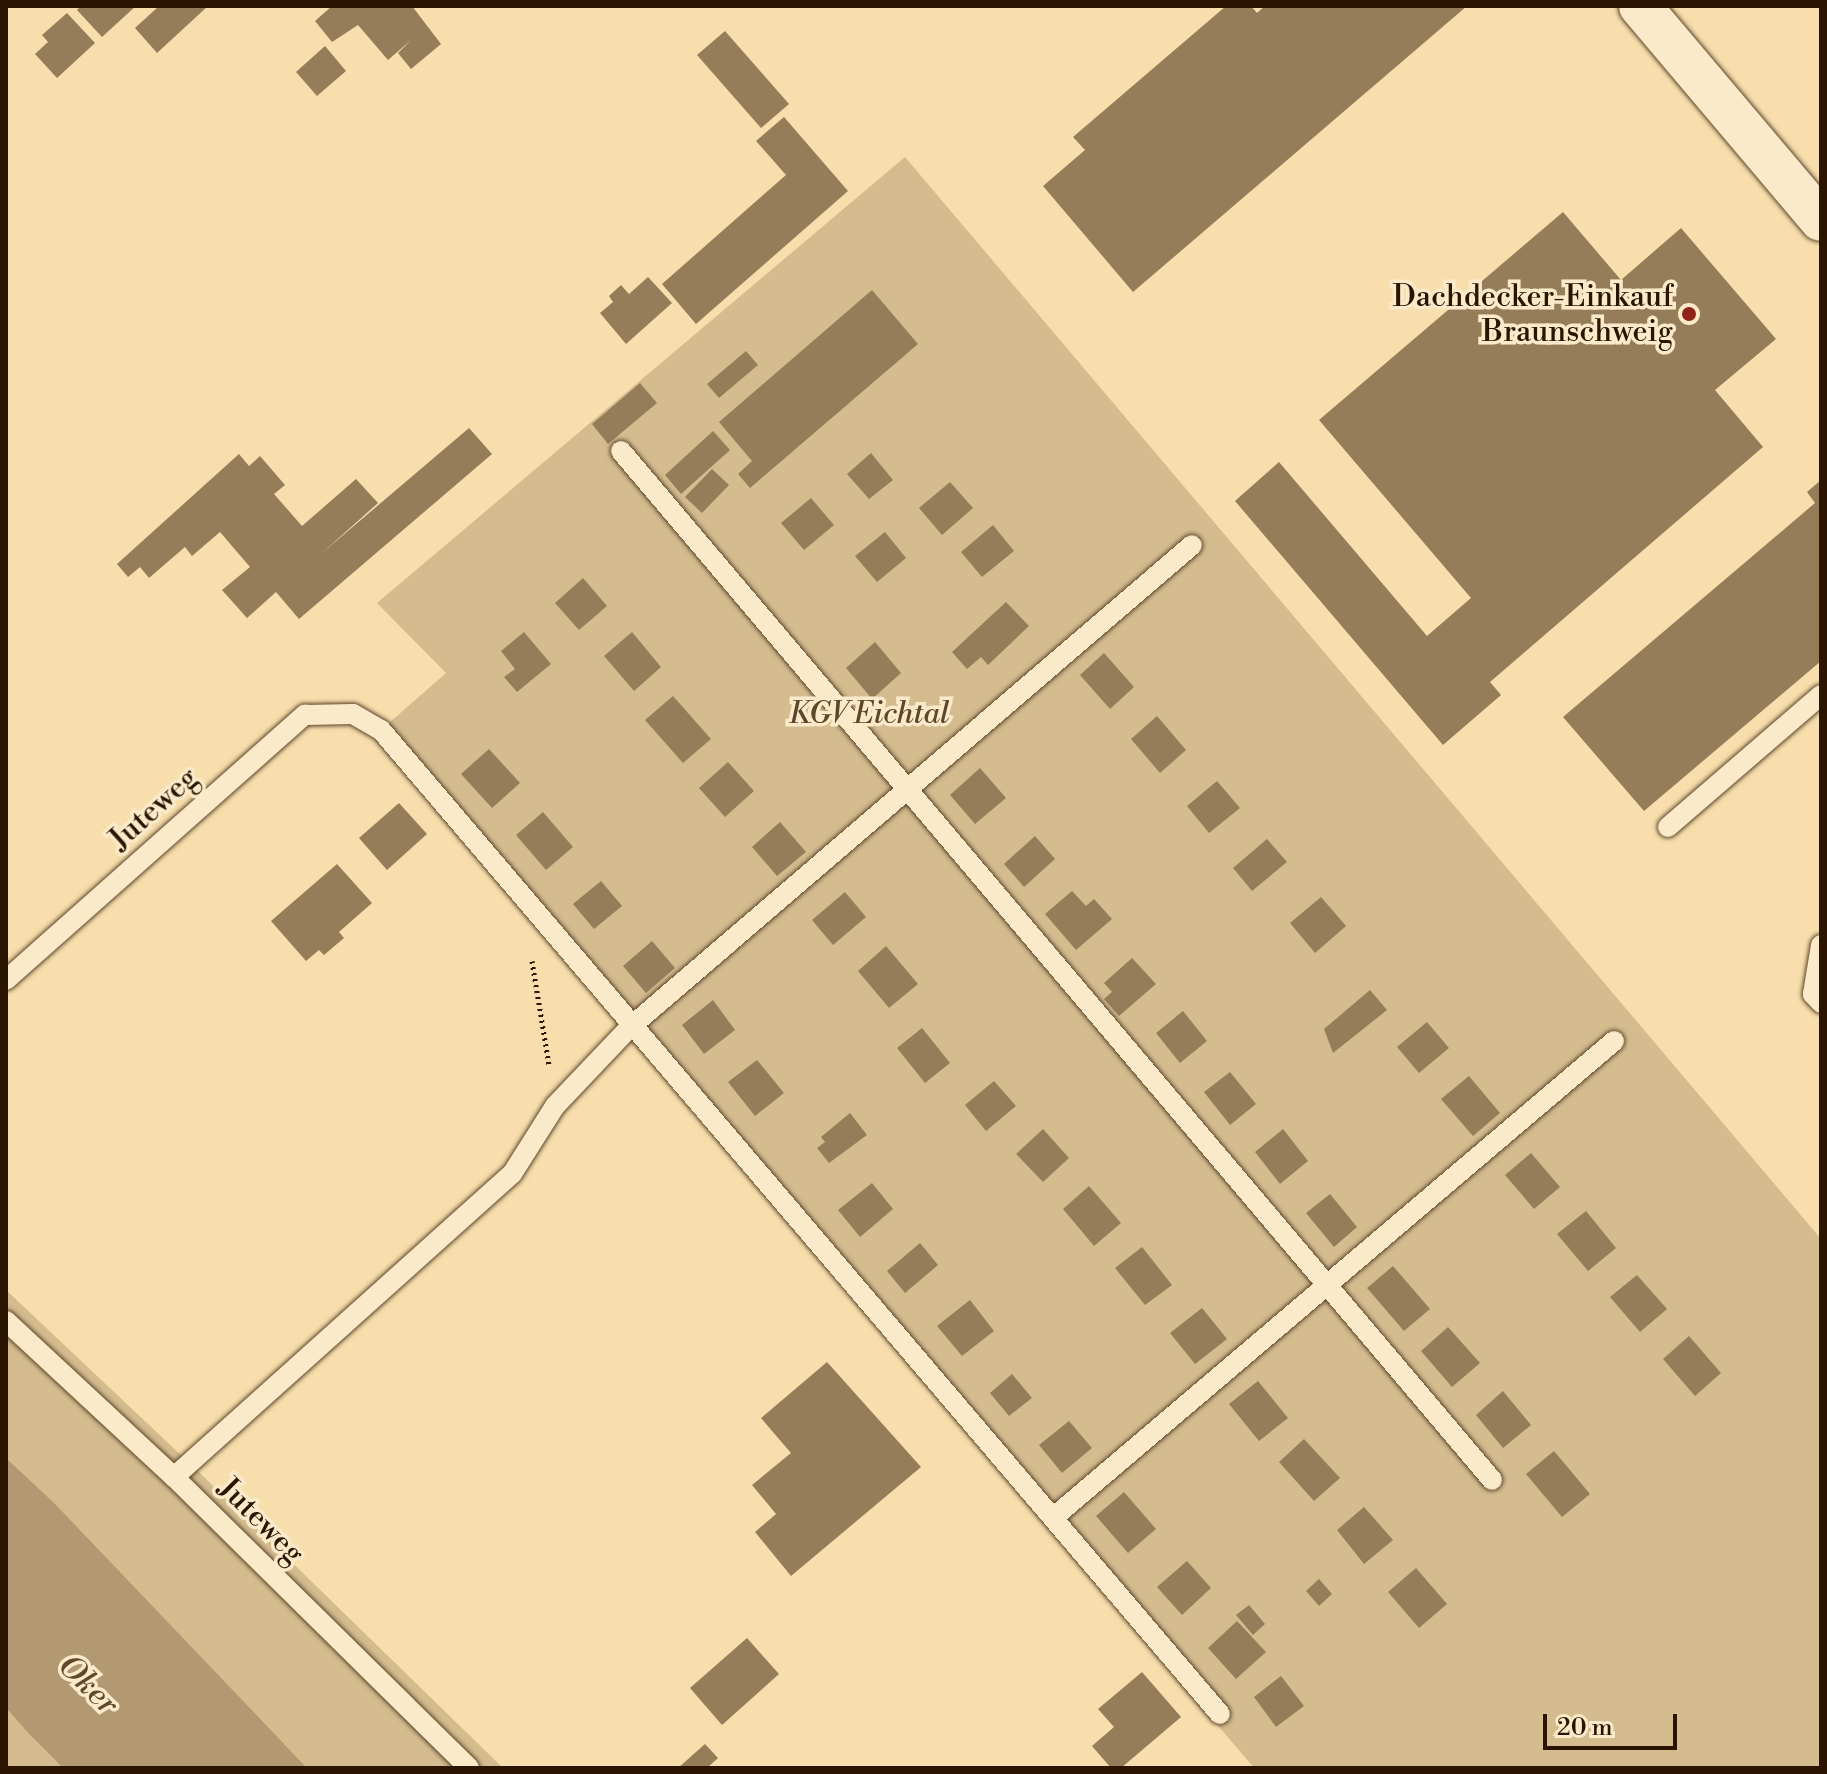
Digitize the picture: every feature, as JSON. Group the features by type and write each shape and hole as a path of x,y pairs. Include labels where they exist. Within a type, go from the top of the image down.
{"street":[{"path":"1640,6 1821,220"}],"lane":[{"path":"621,451 1324,1287 1492,1480"},
{"path":"174,1477 512,1174 555,1106 633,1025 1192,545"},
{"path":"1668,827 1821,695"},
{"name":"Juteweg","path":"6,980 305,715 353,714 381,730 633,1025"},
{"path":"1821,945 1813,994 1821,1003"},
{"path":"633,1025 1220,1714"},
{"path":"1054,1517 1614,1041"},
{"name":"Juteweg","path":"6,1321 174,1477 469,1768"}],"path":[{"path":"530,952 555,1106"}],"green space":[{"name":"KGV Eichtal","path":"905,157 1821,1239 1821,1768 1254,1768 628,1029 381,730 446,673 377,603"},
{"path":"6,1290 202,1475 503,1768 307,1768 6,1458"},
{"path":"6,1708 29,1734 63,1768 6,1768"}],"water":[{"name":"Oker","path":"6,1458 55,1504 307,1768 63,1768 29,1734 6,1708"}],"building":[{"path":"81,6 136,6 102,37 77,10"},
{"path":"159,6 208,6 157,53 135,28"},
{"path":"332,6 412,6 441,44 411,69 398,53 411,40 388,60 358,25 332,42 315,21"},
{"path":"1226,6 1251,6 1257,13 1265,6 1467,6 1133,292 1043,186 1085,150 1073,137"},
{"path":"67,13 95,43 57,78 35,54 48,42 42,35"},
{"path":"725,31 789,104 761,128 697,55"},
{"path":"325,46 346,71 317,96 296,72"},
{"path":"784,117 848,191 696,324 662,284 786,175 756,141"},
{"path":"1563,212 1621,280 1681,228 1776,339 1715,390 1763,447 1490,682 1501,695 1443,745 1235,501 1279,462 1427,636 1471,598 1319,420"},
{"path":"648,277 672,303 626,344 600,313 613,302 609,296 621,285 629,294"},
{"path":"872,290 918,344 750,488 738,474 752,461 719,422"},
{"path":"746,351 758,365 719,398 707,384"},
{"path":"640,383 657,403 608,444 592,424"},
{"path":"469,428 492,454 299,619 276,592 247,618 222,590 250,567 220,532 192,556 185,547 149,578 140,567 128,577 117,564 239,454 249,466 260,456 285,485 274,494 302,526 356,479 378,503 322,553"},
{"path":"713,431 730,450 681,494 665,475"},
{"path":"871,453 893,480 869,499 847,474"},
{"path":"712,469 729,485 702,513 685,497"},
{"path":"1821,480 1821,661 1644,811 1563,717 1815,503 1807,492"},
{"path":"950,482 973,508 942,535 919,508"},
{"path":"811,498 834,525 804,550 781,523"},
{"path":"993,525 1014,551 982,577 961,552"},
{"path":"885,532 906,558 877,582 855,556"},
{"path":"583,578 607,606 579,630 555,603"},
{"path":"1006,602 1029,626 988,665 981,657 967,669 952,652"},
{"path":"524,632 551,664 517,692 504,677 515,669 501,651"},
{"path":"632,632 661,667 634,691 604,656"},
{"path":"875,642 901,673 872,699 846,668"},
{"path":"1104,653 1134,687 1110,709 1080,675"},
{"path":"673,696 711,739 683,763 645,720"},
{"path":"1157,716 1186,750 1160,773 1131,739"},
{"path":"489,749 520,783 492,808 461,774"},
{"path":"728,762 754,791 725,817 699,788"},
{"path":"980,768 1006,798 975,824 950,795"},
{"path":"1217,781 1240,808 1209,833 1187,806"},
{"path":"399,803 427,834 387,870 359,838"},
{"path":"543,812 573,847 546,870 516,835"},
{"path":"780,822 806,852 777,876 752,847"},
{"path":"1035,836 1055,859 1024,887 1004,864"},
{"path":"1267,839 1287,862 1252,891 1233,868"},
{"path":"337,864 372,903 339,932 344,938 324,955 319,950 306,961 271,921"},
{"path":"601,881 622,906 594,929 573,904"},
{"path":"1072,891 1086,906 1094,899 1112,919 1076,950 1045,914"},
{"path":"845,892 866,917 833,945 812,920"},
{"path":"1321,897 1346,926 1315,953 1290,923"},
{"path":"652,941 675,968 646,993 623,966"},
{"path":"886,946 918,984 889,1008 858,971"},
{"path":"1132,958 1156,984 1119,1016 1104,999 1112,992 1104,983"},
{"path":"1370,990 1387,1010 1333,1053 1324,1029"},
{"path":"713,1000 735,1030 704,1054 682,1025"},
{"path":"1183,1011 1207,1041 1180,1063 1156,1033"},
{"path":"1427,1022 1449,1048 1419,1073 1397,1047"},
{"path":"922,1028 950,1063 925,1083 897,1048"},
{"path":"757,1060 784,1093 755,1116 728,1082"},
{"path":"1230,1072 1256,1104 1230,1125 1204,1092"},
{"path":"1469,1076 1500,1113 1473,1136 1441,1099"},
{"path":"994,1081 1016,1106 986,1131 965,1105"},
{"path":"850,1113 867,1135 829,1163 817,1148 825,1142 821,1137"},
{"path":"1043,1129 1069,1158 1043,1182 1016,1154"},
{"path":"1283,1129 1308,1161 1280,1184 1255,1152"},
{"path":"1531,1153 1560,1187 1534,1209 1505,1175"},
{"path":"872,1183 893,1209 860,1237 838,1210"},
{"path":"1089,1186 1121,1223 1094,1246 1063,1209"},
{"path":"1330,1194 1357,1227 1334,1247 1306,1213"},
{"path":"1586,1211 1616,1248 1588,1271 1557,1234"},
{"path":"920,1243 938,1265 905,1293 887,1271"},
{"path":"1142,1247 1172,1285 1145,1305 1115,1268"},
{"path":"1393,1266 1430,1309 1404,1331 1367,1288"},
{"path":"1637,1275 1667,1309 1640,1332 1610,1297"},
{"path":"970,1300 994,1331 962,1356 937,1326"},
{"path":"1202,1308 1227,1339 1195,1364 1170,1333"},
{"path":"1448,1327 1480,1363 1452,1387 1421,1351"},
{"path":"1689,1336 1721,1373 1695,1396 1663,1359"},
{"path":"827,1362 921,1467 791,1576 755,1532 776,1514 752,1485 791,1453 761,1418"},
{"path":"1012,1374 1032,1398 1009,1416 990,1393"},
{"path":"1258,1381 1288,1418 1259,1441 1229,1404"},
{"path":"1503,1391 1531,1425 1503,1448 1476,1415"},
{"path":"1069,1421 1092,1448 1062,1473 1039,1445"},
{"path":"1304,1439 1340,1478 1314,1501 1279,1462"},
{"path":"1554,1451 1590,1494 1562,1517 1526,1474"},
{"path":"1124,1492 1156,1529 1128,1553 1096,1516"},
{"path":"1364,1507 1393,1540 1364,1564 1337,1530"},
{"path":"1187,1561 1211,1588 1182,1615 1157,1587"},
{"path":"1416,1568 1447,1604 1419,1628 1388,1592"},
{"path":"1319,1579 1332,1594 1319,1606 1306,1591"},
{"path":"1249,1605 1265,1624 1253,1635 1236,1615"},
{"path":"1237,1621 1266,1652 1236,1679 1208,1648"},
{"path":"747,1638 779,1674 722,1725 690,1688"},
{"path":"1142,1672 1181,1717 1121,1768 1111,1768 1092,1746 1114,1727 1098,1709"},
{"path":"1281,1676 1304,1706 1276,1727 1254,1697"},
{"path":"705,1744 718,1758 707,1768 678,1768"}],"place":[{"name":"Dachdecker-Einkauf Braunschweig","path":"1689,314"}]}
